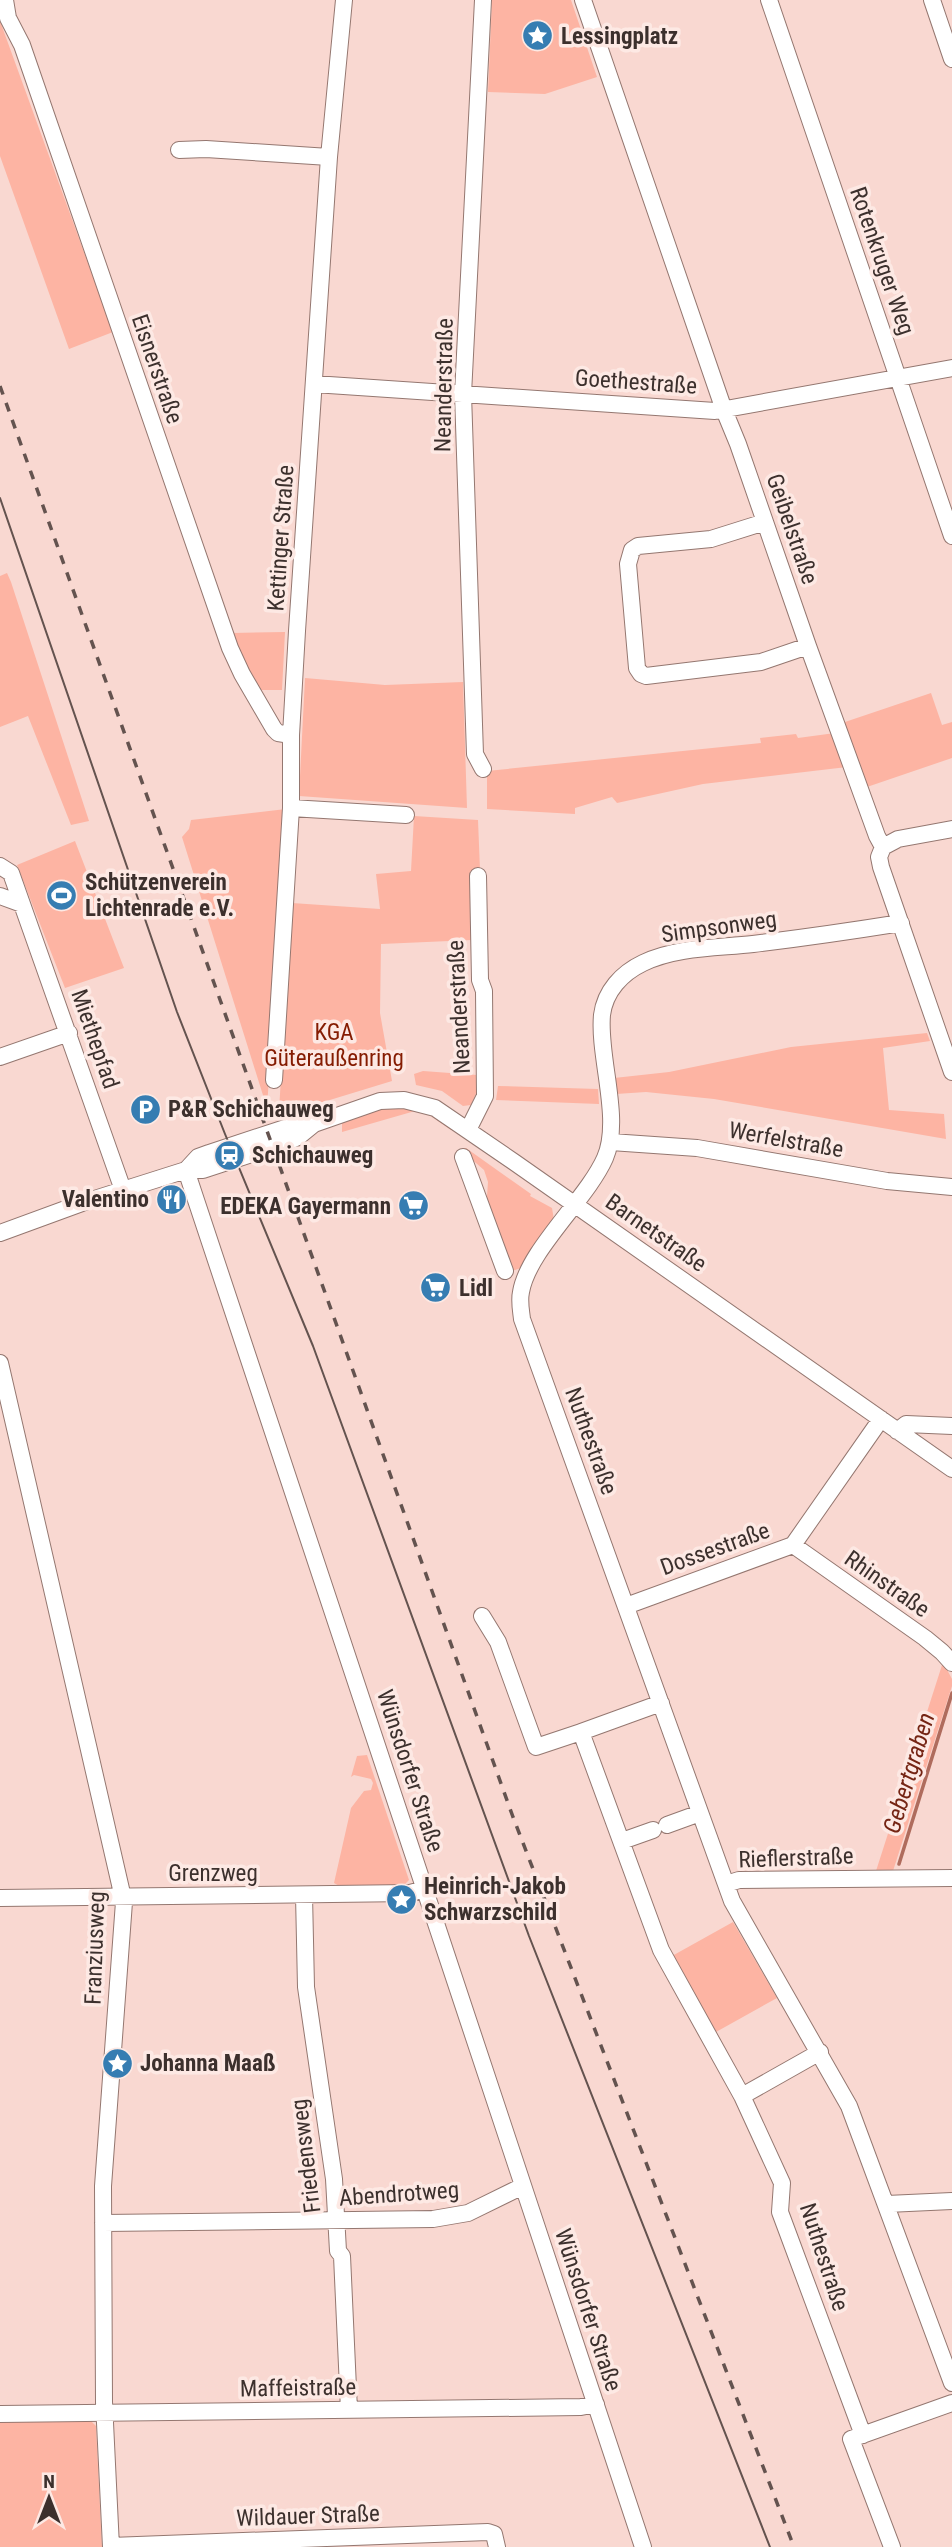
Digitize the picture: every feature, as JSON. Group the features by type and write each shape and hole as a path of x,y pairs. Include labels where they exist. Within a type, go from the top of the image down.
{"street":[{"name":"Eisnerstraße","path":"5,0 8,18 22,45 230,648 274,729 278,733 291,735"},
{"name":"Kettinger Straße","path":"274,1080 291,808 291,735 329,158 344,0"},
{"name":"Neanderstraße","path":"482,769 475,754 463,394 483,0"},
{"name":"Geibelstraße","path":"583,0 724,410 873,826 883,846 879,857 881,867 952,1072"},
{"name":"Rotenkruger Weg","path":"769,0 952,536"},
{"path":"932,0 952,60"},
{"path":"179,150 206,149 329,158"},
{"name":"Goethestraße","path":"314,384 724,410 952,368"},
{"path":"765,522 711,539 638,546 632,550 628,564 637,667 641,674 653,676 714,669 768,660 808,646"},
{"path":"291,808 406,815"},
{"path":"883,846 898,839 952,829"},
{"name":"Miethepfad","path":"0,866 11,873 123,1190"},
{"name":"Neanderstraße","path":"468,1130 483,1104 487,1080 484,991 480,980 478,876"},
{"path":"0,896 22,904"},
{"name":"Simpsonweg","path":"575,1204 599,1169 611,1142 602,1016 612,988 629,970 649,960 671,954 901,923"},
{"path":"0,1057 69,1033"},
{"name":"Barnetstraße","path":"186,1170 203,1170 285,1143 298,1137 314,1124 380,1101 404,1100 435,1108 952,1469"},
{"name":"Werfelstraße","path":"611,1142 660,1143 708,1149 887,1181 952,1187"},
{"path":"463,1157 505,1271"},
{"path":"0,1233 186,1170"},
{"name":"Wünsdorfer Straße","path":"186,1170 643,2547"},
{"name":"Nuthestraße","path":"575,1204 536,1258 524,1282 521,1311 726,1884 740,1916 849,2106 952,2383"},
{"name":"Franziusweg","path":"0,1363 123,1896 104,2162 105,2413 111,2546"},
{"name":"Dossestraße","path":"626,1606 793,1545 881,1419"},
{"path":"897,1430 906,1423 952,1426"},
{"name":"Rhinstraße","path":"793,1545 925,1638 952,1663"},
{"path":"482,1616 498,1642 536,1747 661,1703"},
{"name":"Nuthestraße","path":"581,1732 661,1950 741,2096 782,2183 780,2212 863,2435 851,2439 892,2547"},
{"path":"622,1841 700,1813"},
{"name":"Rieflerstraße","path":"726,1884 739,1880 952,1878"},
{"name":"Grenzweg","path":"0,1898 410,1893 425,1889"},
{"name":"Friedensweg","path":"304,1895 306,1987 334,2179 338,2251 342,2256 349,2410"},
{"path":"741,2096 820,2052"},
{"name":"Abendrotweg","path":"103,2223 433,2219 460,2215 481,2208 523,2186"},
{"path":"887,2204 952,2201"},
{"path":"863,2435 952,2403"},
{"name":"Maffeistraße","path":"0,2414 581,2407 596,2404"},
{"name":"Wildauer Straße","path":"111,2546 488,2532 494,2534 497,2547"}],"green space":[{"name":"Lessingplatz","path":"492,0 571,0 597,77 545,94 488,92"},
{"path":"0,21 113,332 69,349 0,156"},
{"path":"7,573 89,821 71,825 28,716 0,727 0,576"},
{"path":"285,632 282,690 257,690 231,633"},
{"path":"305,678 385,685 463,682 467,808 299,796"},
{"path":"931,693 942,725 952,722 952,758 864,788 842,723"},
{"path":"835,733 847,767 703,784 617,803 612,797 575,808 575,814 487,809 487,771 761,743 760,738 796,734 798,738"},
{"path":"286,809 267,1108 182,837 189,829 191,820"},
{"name":"KGA Güteraußenring","path":"414,816 478,820 480,870 470,871 472,940 381,944 380,1013 392,1081 284,1114 279,1110 292,903 380,909 376,874 411,871"},
{"name":"Schützenverein Lichtenrade e.V.","path":"75,841 124,968 65,988 17,865"},
{"path":"927,1033 930,1041 883,1048 889,1110 944,1114 946,1139 714,1099 646,1092 616,1094 614,1078 669,1072 791,1047"},
{"path":"423,1071 477,1075 477,1091 471,1105 463,1106 442,1091 416,1085 414,1074"},
{"path":"498,1086 598,1089 599,1104 496,1100"},
{"path":"403,1107 426,1112 453,1128 451,1130 428,1114 415,1111 342,1132 342,1123 350,1119 380,1110"},
{"path":"466,1148 531,1194 530,1196 552,1208 554,1220 521,1268 509,1272 486,1210 488,1182 484,1170 461,1150"},
{"path":"943,1662 952,1679 952,1686 893,1871 876,1871"},
{"path":"367,1755 409,1880 403,1886 341,1887 334,1883 351,1808 364,1791 371,1790 373,1783 371,1779 354,1775 351,1777 357,1756"},
{"path":"733,1922 777,1998 716,2032 672,1956"},
{"path":"91,2421 96,2426 102,2547 0,2547 0,2422"}],"waterway":[{"name":"Gebertgraben","path":"899,1864 952,1693"}],"tram line":[{"path":"0,498 177,1012 313,1346 529,1936 770,2547"}],"railway":[{"path":"0,386 513,1817 794,2547"}],"place":[{"name":"Lessingplatz","path":"538,36"},
{"name":"Schützenverein Lichtenrade e.V.","path":"62,895"},
{"name":"P&R Schichauweg","path":"145,1109"},
{"name":"Schichauweg","path":"229,1155"},
{"name":"Valentino","path":"172,1199"},
{"name":"EDEKA Gayermann","path":"414,1206"},
{"name":"Lidl","path":"436,1288"},
{"name":"Heinrich-Jakob Schwarzschild","path":"401,1899"},
{"name":"Johanna Maaß","path":"117,2063"}]}
